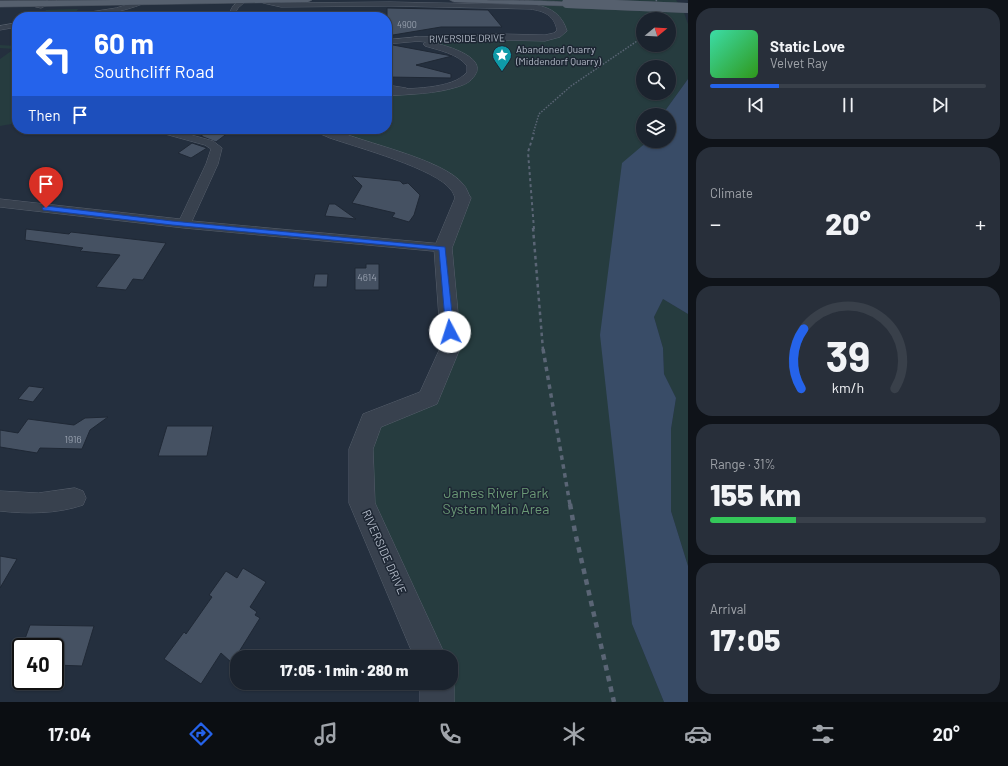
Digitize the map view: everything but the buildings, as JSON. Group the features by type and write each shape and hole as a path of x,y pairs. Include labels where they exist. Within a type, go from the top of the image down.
{"main road":[{"path":"0,8 46,3 97,10 132,6 308,0"},
{"path":"454,0 688,8"},
{"path":"0,4 145,1 242,2"}],"street":[{"path":"132,6 145,1"},
{"name":"RIVERSIDE DRIVE","path":"266,1 281,5 452,5 536,7 555,14 562,28 561,33 545,38 495,37 416,39"},
{"path":"232,12 235,7 242,2"},
{"path":"90,12 97,10"},
{"path":"0,28 12,26"},
{"name":"RIVERSIDE DRIVE","path":"392,92 432,88 456,83 467,78 471,73 472,68 467,60 457,54 416,39"},
{"path":"392,41 416,39"},
{"path":"392,89 406,91"},
{"path":"176,134 209,143 217,148 212,164 184,224"},
{"name":"RIVERSIDE DRIVE","path":"330,134 389,152 440,174 455,183 462,192 463,198 443,248 451,346 429,398 371,421 361,449 362,503 427,650"},
{"path":"0,203 184,224 443,248"},
{"path":"0,501 20,504 44,504 75,498"},
{"path":"437,690 437,702"}],"green space":[{"name":"James River Park System Main Area","path":"524,0 676,0 683,10 688,24 688,79 676,96 676,60 636,60 636,100 673,100 667,108 636,108 636,148 646,148 632,624 664,702 437,702 446,690 458,690 458,650 427,650 362,503 371,421 429,398 451,346 443,248 463,198 455,183 333,134 392,134 392,92 444,87 471,73 467,60 417,39 539,38 559,34 557,18"},
{"path":"78,9 76,12 45,12 46,10"},
{"path":"0,45 12,46 12,49 0,48"},
{"path":"12,50 12,124 0,126 0,59"},
{"path":"663,299 688,314 688,566 671,511 671,429 676,398 664,374 663,348 654,317"}],"water":[{"path":"688,79 688,314 663,299 654,317 663,348 664,374 676,398 671,429 671,511 688,566 688,702 664,702 632,624 600,335 622,163 640,148 676,148 676,108 667,108 673,100 676,100 676,96"}],"railway":[{"path":"656,0 661,10 660,12"},
{"path":"533,134 539,114 571,86 636,42"},
{"path":"534,133 528,152 534,229"},
{"path":"533,228 543,350"},
{"path":"543,349 570,505"},
{"path":"570,504 614,702"}],"place":[{"name":"Abandoned Quarry (Middendorf Quarry)","path":"502,72"}],"route":[{"path":"46,208 172,223 443,248 450,332"}]}
